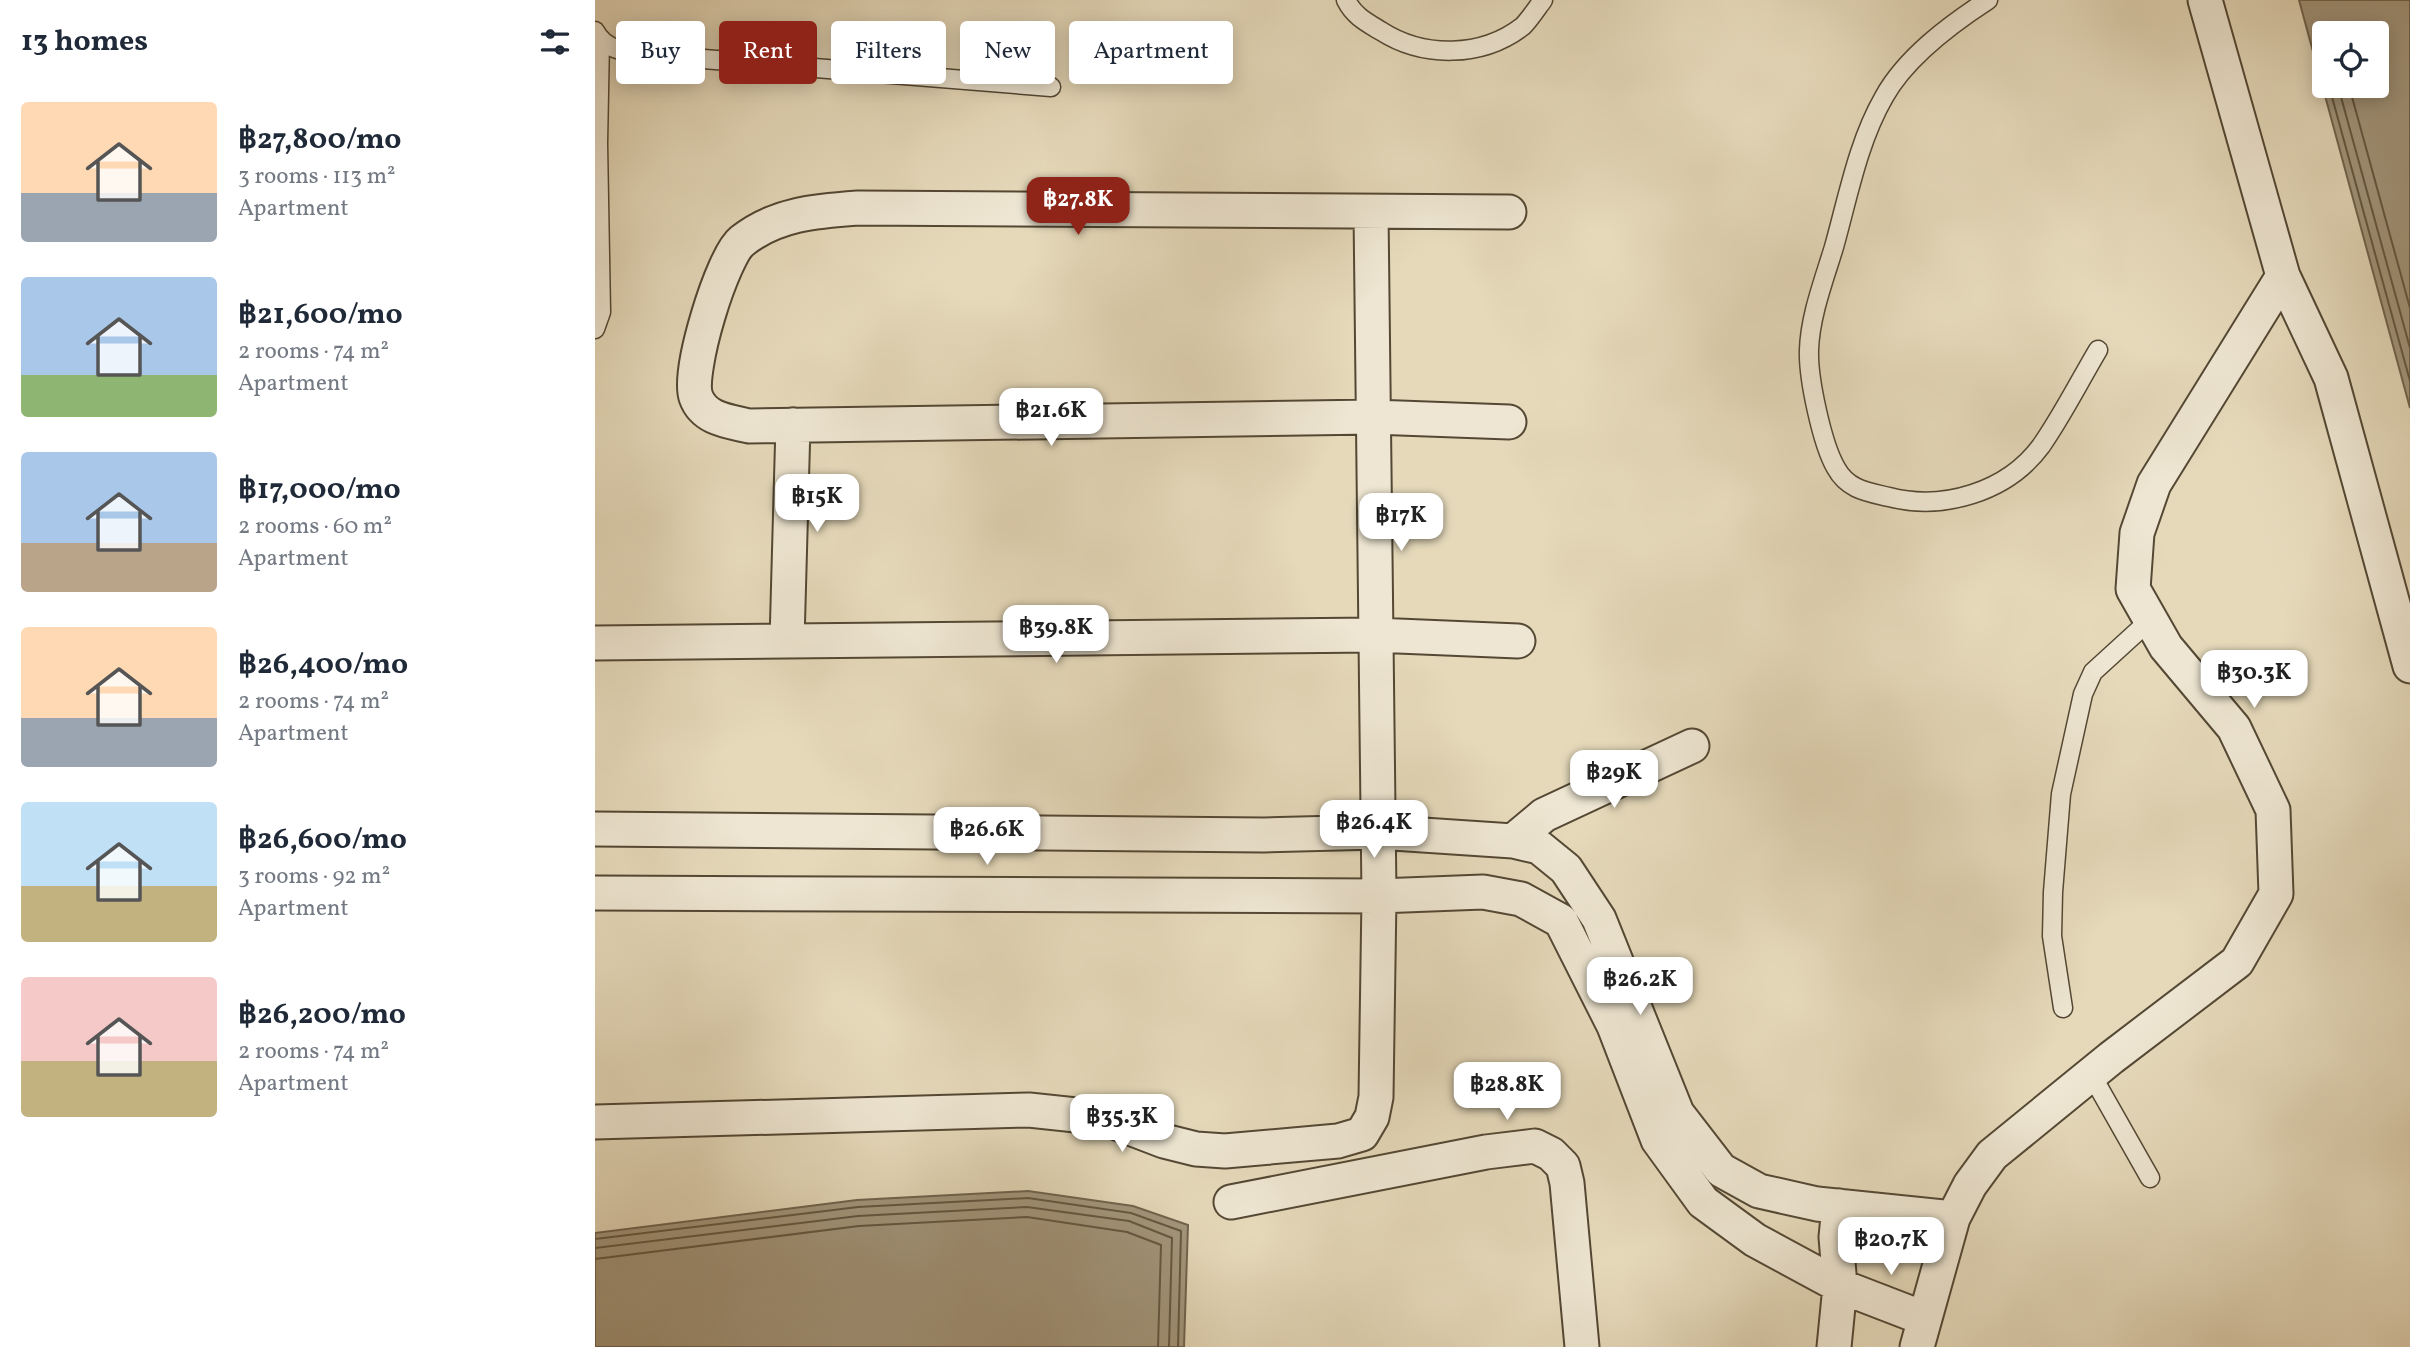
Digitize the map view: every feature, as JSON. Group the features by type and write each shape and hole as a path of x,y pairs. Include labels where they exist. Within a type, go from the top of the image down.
{"street":[{"path":"2205,0 2283,275 2331,378 2410,666"},
{"path":"1509,212 858,208 807,212 764,225 739,243 721,278 693,378 696,398 710,416 749,426 1373,417 1509,422"},
{"path":"595,1122 1029,1110 1104,1118 1164,1141 1196,1149 1224,1151 1338,1141 1362,1134 1371,1117 1376,1097 1380,895 1374,635 1371,212"},
{"path":"595,893 1380,895 1483,892 1521,899 1561,921 1614,1026 1658,1140 1703,1202 1755,1240 1920,1333 1953,1218 1970,1185 1992,1155 2237,961 2276,894 2273,810 2234,728 2166,647 2133,589 2137,533 2154,484 2283,275"},
{"path":"787,641 793,425"},
{"path":"595,643 1374,635 1518,641"},
{"path":"1513,841 1544,815 1692,746"},
{"path":"595,829 1250,835 1378,832 1513,841 1539,847 1566,869 1599,919 1677,1112 1721,1170 1759,1191 1839,1206 1953,1218"},
{"path":"1231,1202 1486,1152 1535,1146 1551,1154 1563,1166 1567,1182 1582,1347"},
{"path":"1834,1347 1840,1286 1836,1237 1839,1206"}],"lane":[{"path":"1346,0 1353,13 1400,43 1429,51 1464,51 1493,41 1523,25 1542,0"},
{"path":"1988,0 1950,25 1925,48 1885,95 1865,138 1816,308 1809,351 1823,436 1836,470 1853,488 1904,501 1945,503 1979,492 2017,469 2040,447 2098,350"},
{"path":"598,36 619,51 654,55 1051,87"},
{"path":"595,329 601,312 598,36"},
{"path":"2063,1007 2052,936 2061,794 2092,672 2150,620"},
{"path":"2091,1074 2150,1178"}],"water":[{"path":"2299,0 2410,0 2410,408 2326,98 2389,98 2389,21 2312,21 2312,48"},
{"path":"1028,1191 1133,1206 1188,1225 1184,1347 595,1347 595,1233 857,1200"}]}
